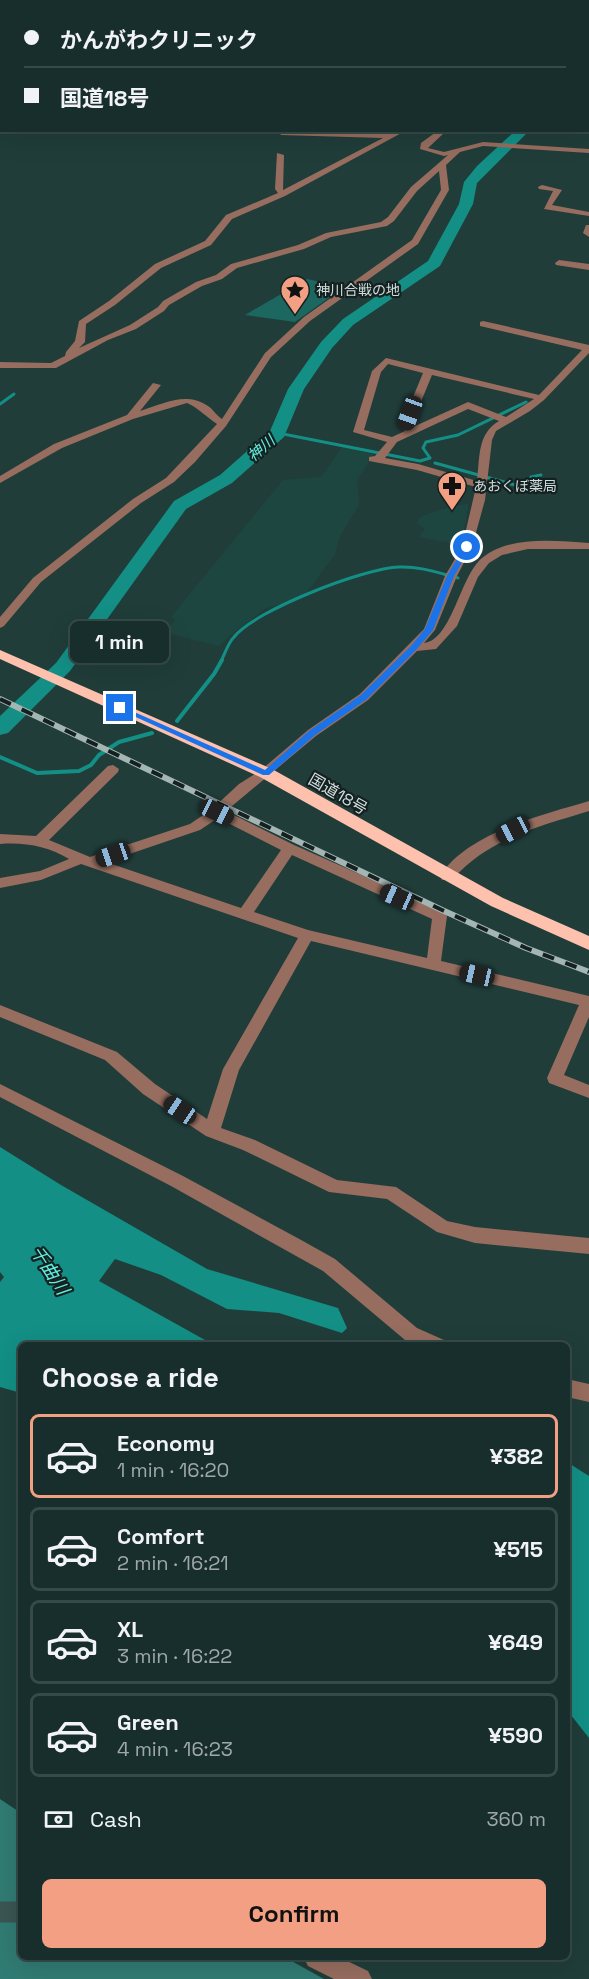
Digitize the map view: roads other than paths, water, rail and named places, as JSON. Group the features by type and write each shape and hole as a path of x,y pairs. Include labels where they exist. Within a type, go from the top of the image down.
{"highway":[{"name":"国道18号","path":"0,654 266,773 447,876 497,902 589,943"}],"street":[{"path":"60,362 76,349 80,342 82,323 112,303 149,272 208,243 230,217 243,209 282,194 400,132"},
{"path":"281,133 401,135 408,132"},
{"path":"440,132 424,145 424,149 436,154 456,152 472,145 483,144 589,151"},
{"path":"0,365 53,366 105,338 133,327 161,309 166,303 199,284 219,277 234,266 301,247 329,235 384,224 391,219 414,189 456,152"},
{"path":"280,155 279,189 282,194"},
{"path":"0,624 37,580 137,501 170,480 191,460 223,424 268,355 308,319 415,242 424,231 445,190 442,165"},
{"path":"542,187 558,190 547,207 589,214"},
{"path":"589,227 587,233 589,236"},
{"path":"559,263 589,267"},
{"path":"483,324 589,349"},
{"path":"0,883 20,881 61,870 86,860 195,827 217,812 244,787 266,773 312,733 364,697 429,630 451,576 467,547 480,500 489,434 492,429 541,398 589,349"},
{"path":"393,440 358,432 377,371 386,362 541,398"},
{"path":"411,431 406,426 428,372"},
{"path":"130,417 156,385"},
{"path":"0,480 58,446 130,417 188,400 207,409 210,415 223,424"},
{"path":"482,485 418,467 375,459 393,440 468,405 506,420"},
{"path":"413,648 432,646 451,625 476,571 495,555 511,549 534,545 589,546"},
{"path":"38,842 113,770"},
{"path":"447,876 464,856 513,830 589,806"},
{"path":"217,812 289,848 440,916 433,965"},
{"path":"0,839 38,842 69,851 86,860 307,935 589,1002 555,1078 589,1092"},
{"path":"244,915 289,848"},
{"path":"212,1131 231,1069 307,935"},
{"path":"0,1011 111,1056 148,1089 212,1131 249,1145 335,1187 390,1192 443,1227 475,1235 589,1246"},
{"path":"0,1090 297,1246 329,1265 411,1334 429,1342"},
{"path":"570,1389 589,1393"},
{"path":"320,1960 360,1979"}],"water":[{"name":"千曲川","path":"0,1147 207,1269 338,1308 347,1328 342,1333 279,1313 227,1309 161,1275 115,1259 99,1281 209,1342 18,1342 18,1392 0,1387 0,1282 4,1277 0,1272"},
{"path":"570,1464 589,1476 589,1738 570,1714"}],"waterway":[{"name":"神川","path":"0,728 63,667 180,505 226,479 278,433 296,389 326,345 348,322 435,263 438,253 466,204 471,182 522,132"},
{"path":"0,404 14,394"},
{"path":"278,433 420,461 430,458 423,448 426,442 458,435 526,402"},
{"path":"435,463 515,485 528,483 531,477 541,475"},
{"path":"221,661 232,639 246,626 286,603 337,582 383,569 399,567 421,569 458,578"},
{"path":"177,721 214,674 222,660"},
{"path":"0,757 37,773 79,771 91,765 99,755 119,742 152,733"}],"tunnel":[{"path":"0,1912 18,1912"}],"railway":[{"path":"0,699 442,910 526,948 589,972"}],"place":[{"name":"神川合戦の地","path":"295,316"},
{"name":"あおくぼ薬局","path":"452,512"}]}
